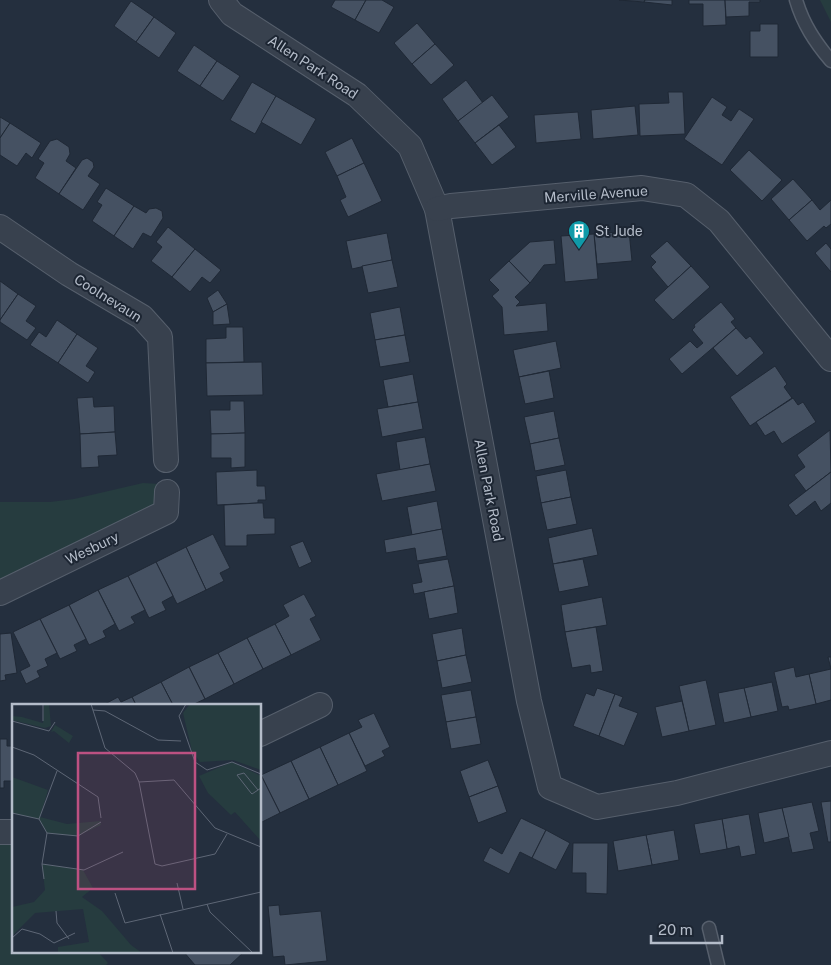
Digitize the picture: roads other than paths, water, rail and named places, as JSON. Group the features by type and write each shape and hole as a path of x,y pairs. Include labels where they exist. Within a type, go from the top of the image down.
{"street":[{"name":"Allen Park Road","path":"221,0 232,14 357,95 410,146 437,209 529,701 550,788 597,807 676,793 831,753"},
{"name":"Merville Avenue","path":"437,209 451,206 642,188 686,195 719,220 831,359"},
{"name":"Coolnevaun","path":"0,227 69,274 142,317 160,337 166,460"},
{"name":"Wesbury","path":"0,593 166,512 167,492"},
{"path":"261,734 320,705"}],"lane":[{"path":"796,0 806,27 818,46 831,61"},
{"path":"709,928 718,965"}],"place":[{"name":"St Jude","path":"579,250"}]}
